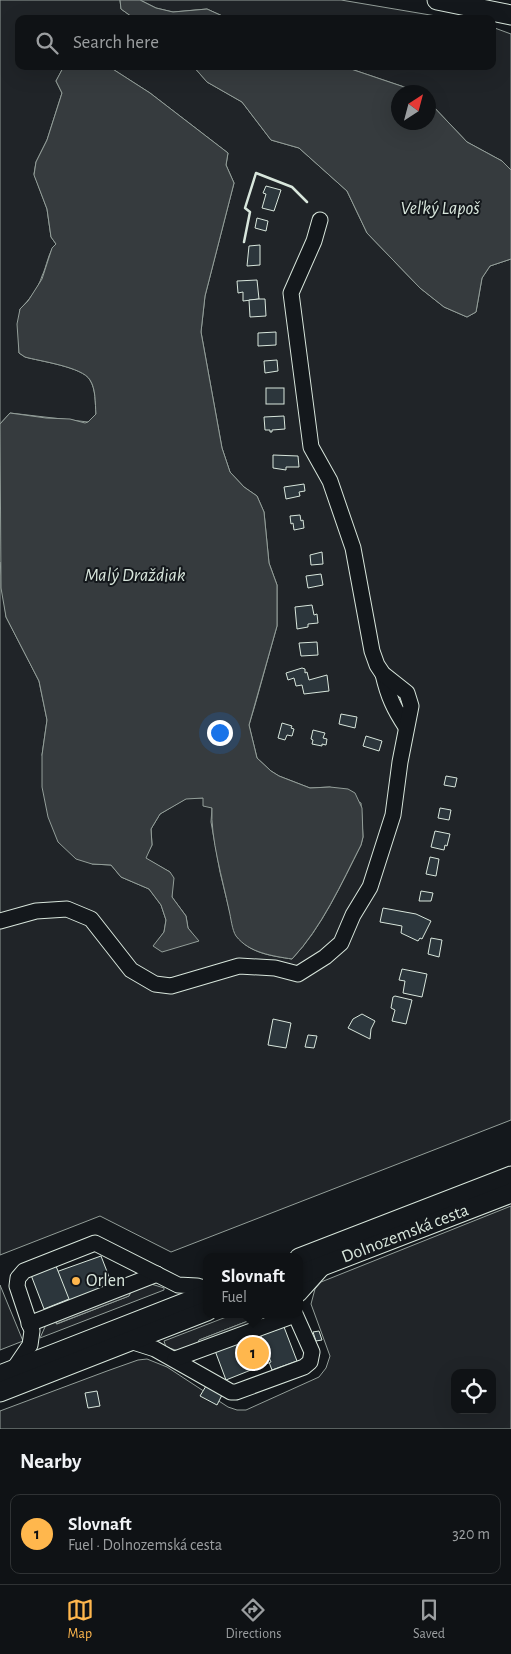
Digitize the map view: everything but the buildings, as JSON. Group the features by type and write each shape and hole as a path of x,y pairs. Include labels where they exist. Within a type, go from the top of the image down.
{"main road":[{"path":"437,0 511,15"},
{"name":"Dolnozemská cesta","path":"303,1256 511,1176"},
{"name":"Dolnozemská cesta","path":"303,1273 511,1193"},
{"path":"6,1372 203,1296"},
{"path":"0,1392 203,1313"}],"street":[{"path":"0,921 36,911 67,909 91,919 131,970 155,984 171,986 238,966 274,968 298,974 326,957 341,943 353,915 370,888 392,815 410,706 407,693 383,674 377,665 372,651 353,548 330,481 312,447 310,437 291,293 314,241 320,220"},
{"path":"6,1372 30,1345 32,1331 17,1286 18,1278 24,1271 96,1243 178,1284 203,1288"},
{"path":"303,1290 326,1264"},
{"path":"30,1324 157,1274"},
{"path":"175,1360 287,1318"},
{"path":"130,1341 154,1349 231,1392 236,1392 304,1367 310,1362 312,1352 296,1318"}],"shaded area":[{"path":"0,0 120,0 121,9 129,15 15,15 15,70 62,70 56,81 62,93 47,140 36,162 34,174 47,209 51,237 56,244 49,255 38,285 20,309 19,353 25,357 60,365 86,375 93,388 96,414 88,422 10,413 0,424"},
{"path":"140,0 341,0 430,15 220,15 207,9 173,12 156,8"},
{"path":"496,28 511,34 511,170 502,161 467,142 436,109 436,85 398,85 354,70 496,70"},
{"path":"114,70 196,70 207,82 242,102 271,140 299,148 347,191 367,233 420,288 444,307 467,317 476,312 482,278 490,266 511,259 511,1120 171,1252 100,1216 0,1255 0,562 6,617 39,681 47,720 42,755 92,864 111,865 121,877 149,889 161,905 166,920 164,932 154,946 198,941 188,928 186,916 172,897 170,872 145,858 152,845 151,829 160,814 187,798 203,798 212,808 211,822 220,872 235,933 246,945 268,955 292,959 303,947 322,920 361,845 363,837 361,803 330,787 310,788 279,776 257,758 249,725 277,626 277,585 269,563 264,512 257,496 244,487 230,472 222,448 201,332 205,296 234,183 226,165 228,153 150,93"},
{"path":"511,1206 511,1429 0,1429 0,1411 138,1360 147,1359 167,1367 228,1407 246,1410 319,1377 326,1368 330,1356 311,1304 315,1289 321,1282"},
{"path":"145,1282 164,1288 164,1290 40,1338 49,1318 60,1314 57,1324 129,1296 134,1285"},
{"path":"0,1285 23,1341 0,1350"},
{"path":"134,1285 129,1296 56,1324 60,1314"},
{"path":"224,1318 256,1318 199,1340 196,1349 185,1353 166,1347 164,1341"},
{"path":"256,1318 270,1318 269,1322 196,1349 199,1340"}],"water":[{"path":"120,0 140,0 156,8 173,12 207,9 220,15 129,15 121,9"},
{"name":"Malý Draždiak","path":"62,70 114,70 150,93 228,153 226,165 234,183 205,296 201,332 222,448 230,472 244,487 257,496 264,512 269,563 277,585 277,626 249,725 257,758 271,771 310,788 330,787 348,789 355,793 362,808 363,837 361,845 322,919 303,947 292,959 254,950 241,942 236,936 215,845 212,808 203,806 203,798 186,799 160,814 151,829 152,845 146,858 170,872 174,878 172,897 186,916 188,928 199,941 162,952 153,946 164,932 166,920 161,905 149,889 121,877 111,865 92,864 76,859 58,842 48,817 42,787 42,755 47,720 39,681 6,617 1,588 0,424 10,413 70,419 85,423 96,414 93,388 86,375 60,365 25,357 19,353 17,324 20,309 28,301 42,279 52,248 56,244 51,237 47,209 34,175 36,162 47,140 62,93 56,81"},
{"name":"Veľký Lapoš","path":"196,70 354,70 398,85 391,85 391,130 436,130 436,109 467,142 502,161 511,170 511,259 490,266 482,278 476,312 467,317 444,307 420,288 367,233 347,191 299,148 271,140 242,102 207,82"}],"wall":[{"path":"244,242 250,212 245,208 256,173 292,187 307,202"}],"place":[{"name":"Orlen","path":"76,1281"},
{"name":"Slovnaft","path":"253,1353"}]}
